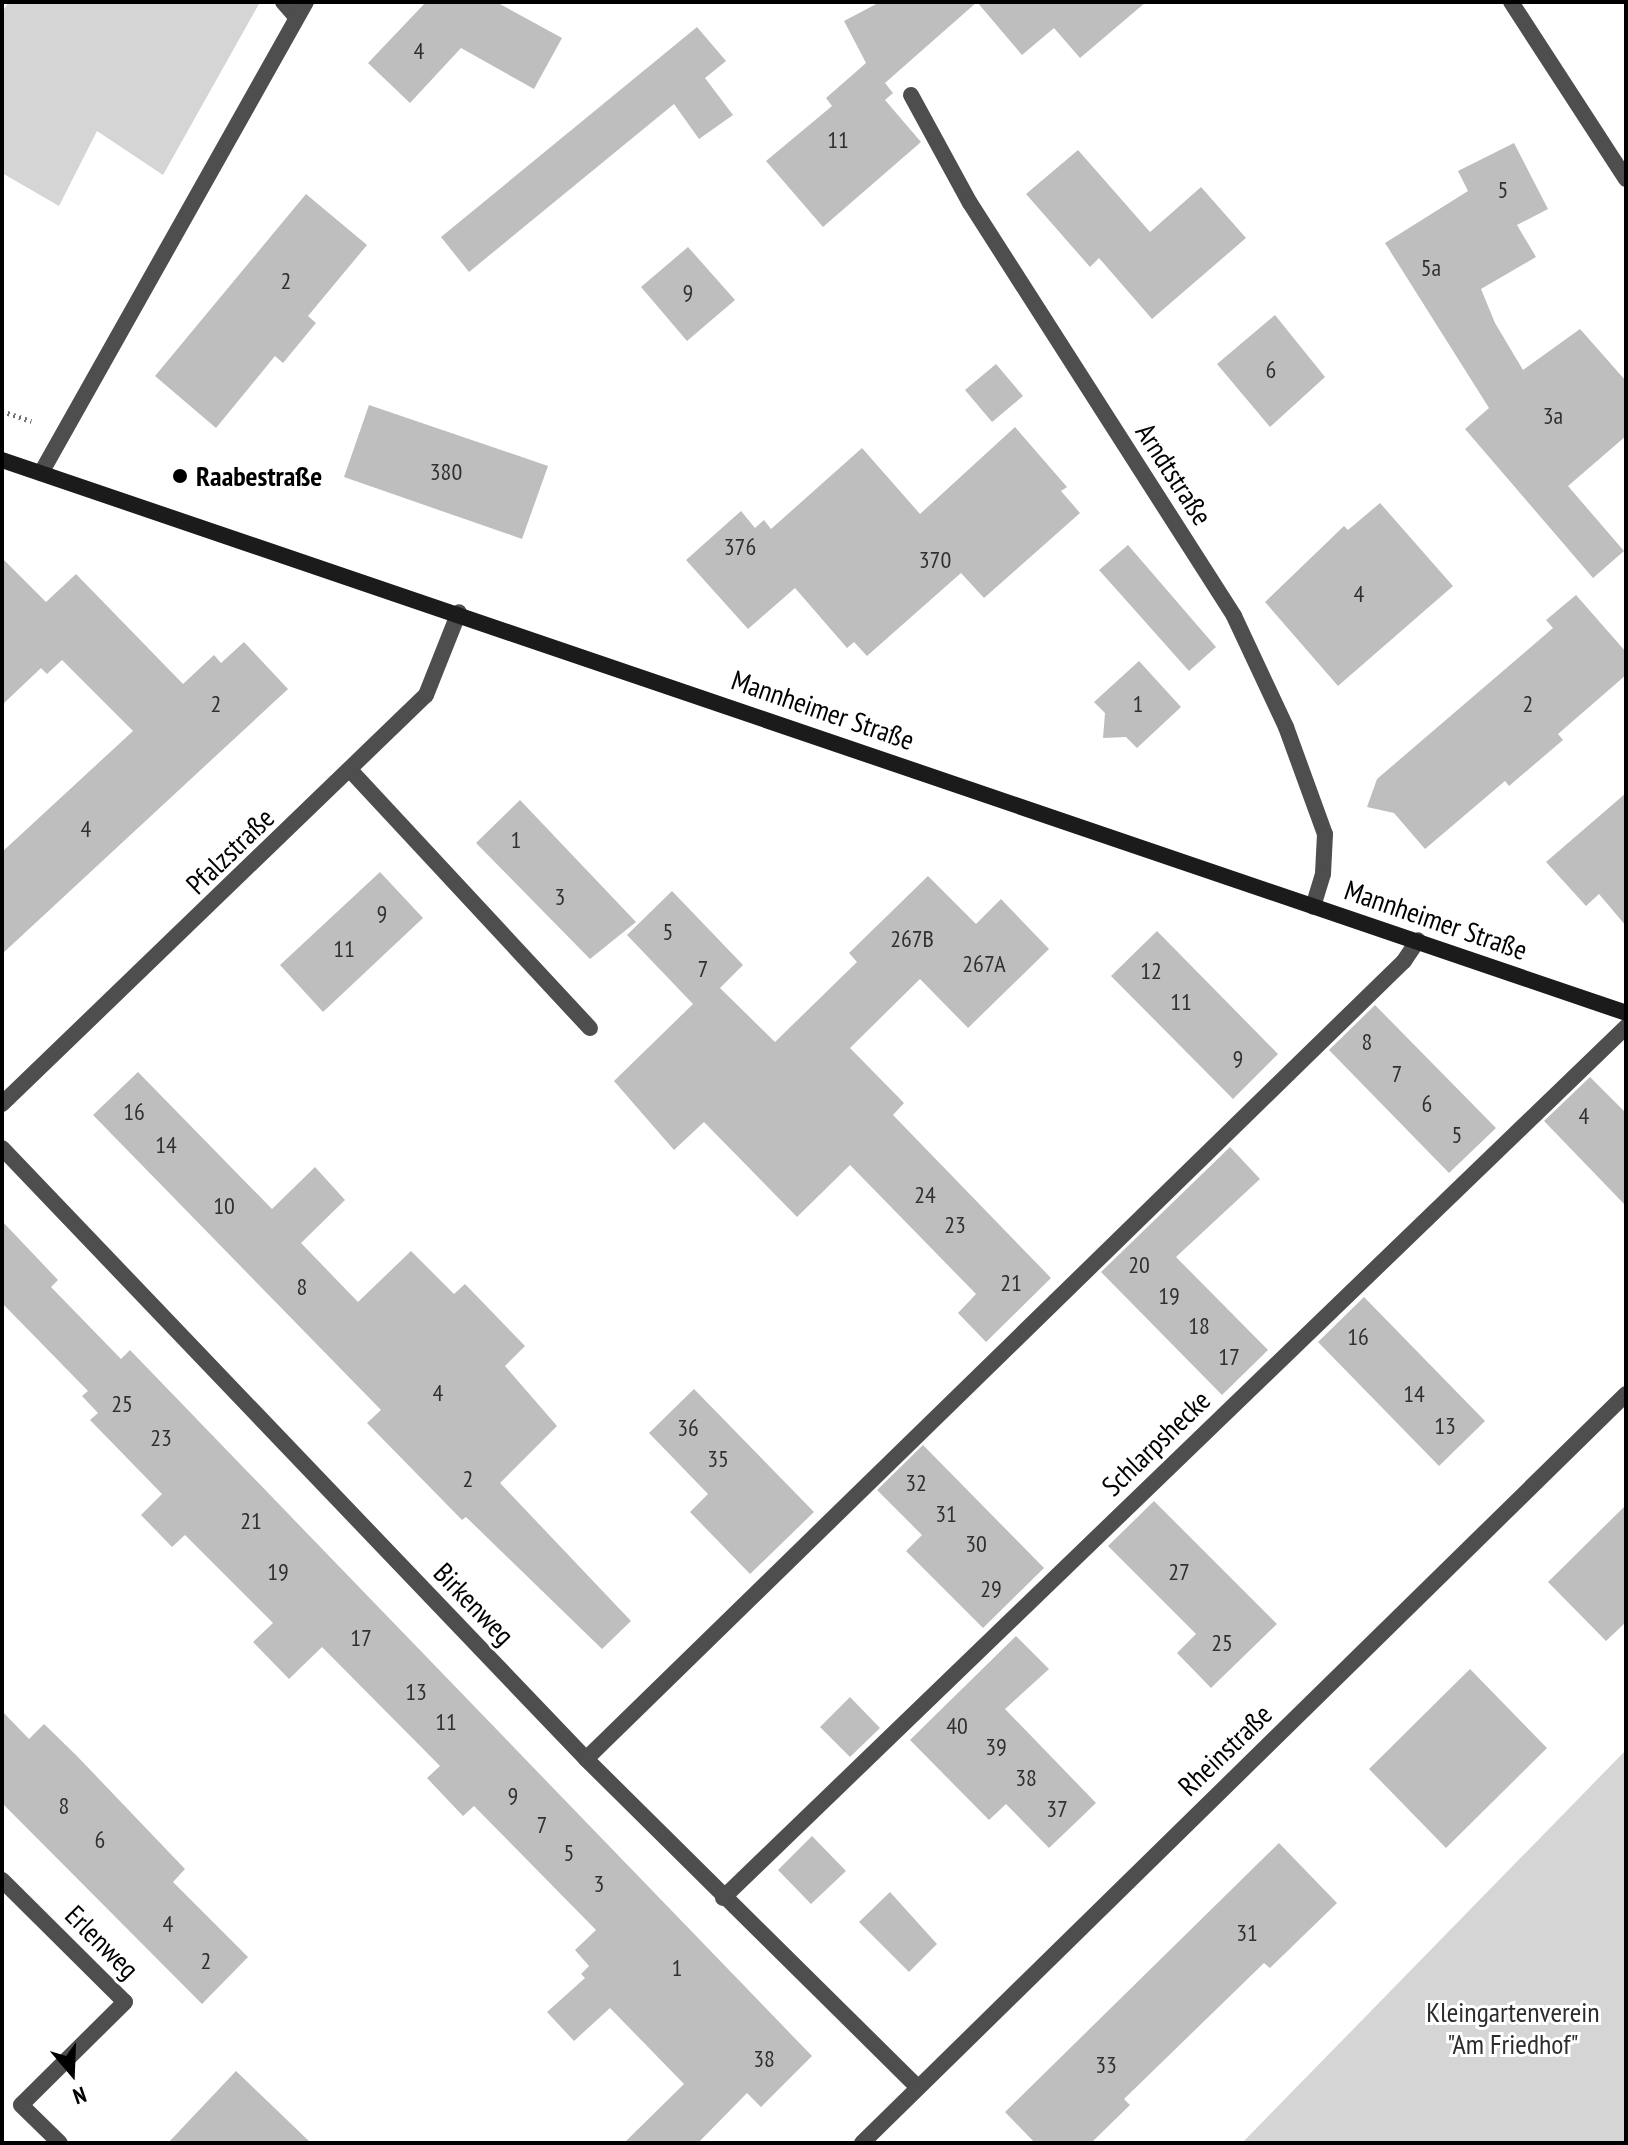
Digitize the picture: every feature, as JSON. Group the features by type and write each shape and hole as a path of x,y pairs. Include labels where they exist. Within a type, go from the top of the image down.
{"street":[{"path":"283,2 295,16"},
{"path":"41,473 295,16 306,2"},
{"path":"1511,2 1626,179"},
{"name":"Arndtstraße","path":"911,95 970,203 1234,616 1286,727 1325,834 1323,874 1313,906"},
{"name":"Mannheimer Straße","path":"2,460 459,612 1626,1013"},
{"name":"Pfalzstraße","path":"2,1104 351,771 426,695 459,612"},
{"path":"351,771 590,1028"},
{"path":"586,1759 1404,961 1418,940"},
{"name":"Schlarpshecke","path":"723,1898 1626,1027"},
{"name":"Birkenweg","path":"2,1148 586,1759 723,1898 918,2087"},
{"name":"Rheinstraße","path":"862,2143 1626,1394"},
{"name":"Erlenweg","path":"2,1880 125,2002 21,2105 60,2143"}],"green space":[{"path":"9,2 260,2 163,175 97,131 59,206 2,173 2,12"},
{"name":"Kleingartenverein \"Am Friedhof\"","path":"1626,1750 1626,2143 1242,2143"}],"building":[{"path":"426,2 498,3 562,38 534,89 461,48 410,103 368,63"},
{"path":"880,2 977,2 885,83 893,93 885,100 921,142 823,227 766,161 832,106 826,98 866,63 844,21"},
{"path":"977,2 1146,2 1080,58 1054,28 1022,55"},
{"path":"697,27 726,61 705,78 733,115 699,139 674,104 469,272 441,237"},
{"path":"1514,143 1548,209 1517,225 1536,257 1481,289 1495,323 1523,370 1580,329 1626,381 1626,436 1568,486 1624,551 1593,578 1465,429 1489,408 1385,243 1468,191 1458,171"},
{"path":"1078,150 1150,232 1201,187 1246,238 1152,319 1099,258 1090,267 1026,194"},
{"path":"306,194 367,245 308,316 316,323 283,363 275,356 216,428 155,376"},
{"path":"688,247 735,300 687,341 641,287"},
{"path":"1275,315 1325,377 1270,427 1217,364"},
{"path":"996,364 1023,396 992,422 965,390"},
{"path":"369,405 548,466 522,539 344,477"},
{"path":"1015,427 1067,487 1061,491 1080,513 984,598 961,573 867,656 854,642 847,648 795,588 748,629 686,560 741,511 755,528 764,520 771,529 862,448 920,514"},
{"path":"1380,503 1453,586 1338,686 1265,602 1344,526 1348,530"},
{"path":"1128,545 1216,647 1189,671 1099,570"},
{"path":"2,558 46,602 76,574 183,684 214,655 221,663 244,642 288,689 2,954 2,852 133,731 62,660 47,674 41,668 2,705"},
{"path":"1576,595 1626,652 1626,675 1558,734 1563,740 1509,786 1505,781 1425,849 1394,813 1367,807 1377,779 1553,628 1546,620"},
{"path":"1139,661 1181,707 1137,748 1126,737 1103,738 1105,713 1094,702"},
{"path":"1626,793 1626,926 1599,894 1586,906 1546,862"},
{"path":"520,800 636,922 590,959 476,843"},
{"path":"380,872 423,918 323,1012 280,965"},
{"path":"928,876 976,924 1001,899 1049,949 968,1028 920,979 850,1048 904,1103 893,1115 1051,1278 986,1342 958,1313 976,1294 850,1165 797,1217 704,1122 674,1150 614,1081 693,1004 627,935 672,891 743,965 720,988 775,1042 857,962 849,953"},
{"path":"1157,931 1278,1054 1233,1099 1111,976"},
{"path":"1375,1005 1496,1128 1449,1173 1329,1050"},
{"path":"138,1072 272,1209 315,1167 345,1200 301,1243 358,1302 411,1251 454,1294 465,1284 525,1346 505,1366 557,1426 500,1483 631,1621 602,1649 466,1517 462,1520 367,1423 381,1410 93,1115"},
{"path":"1590,1077 1626,1113 1626,1206 1544,1121"},
{"path":"1230,1147 1260,1179 1176,1257 1268,1350 1222,1395 1101,1272"},
{"path":"2,1221 58,1280 51,1287 121,1359 130,1350 812,2056 761,2107 747,2093 698,2143 624,2143 684,2084 610,2008 574,2041 547,2012 585,1978 581,1974 589,1966 575,1950 596,1930 474,1806 463,1816 427,1778 440,1766 322,1647 289,1679 253,1642 273,1623 185,1535 172,1547 141,1515 162,1494 90,1420 98,1413 82,1396 88,1391 2,1303"},
{"path":"1364,1297 1485,1421 1439,1466 1318,1342"},
{"path":"694,1389 814,1512 750,1574 690,1512 708,1494 649,1433"},
{"path":"923,1445 1044,1568 983,1628 906,1551 922,1535 877,1490"},
{"path":"1154,1501 1277,1624 1211,1688 1177,1653 1196,1634 1108,1546"},
{"path":"1626,1505 1626,1622 1606,1641 1548,1582"},
{"path":"1016,1636 1049,1669 1005,1709 1096,1803 1049,1848 1006,1804 989,1820 910,1740"},
{"path":"1470,1669 1547,1748 1446,1848 1369,1769"},
{"path":"850,1697 880,1728 850,1757 820,1727"},
{"path":"2,1711 29,1739 44,1724 76,1755 185,1869 173,1882 248,1957 202,2004 2,1803"},
{"path":"812,1836 846,1871 811,1904 778,1870"},
{"path":"1279,1843 1337,1903 1270,1968 1264,1963 1124,2099 1130,2105 1091,2143 1035,2143 1005,2112"},
{"path":"890,1892 937,1944 909,1972 859,1922"},
{"path":"236,2071 311,2143 168,2143"}],"place":[{"name":"Raabestraße","path":"180,476"}]}
